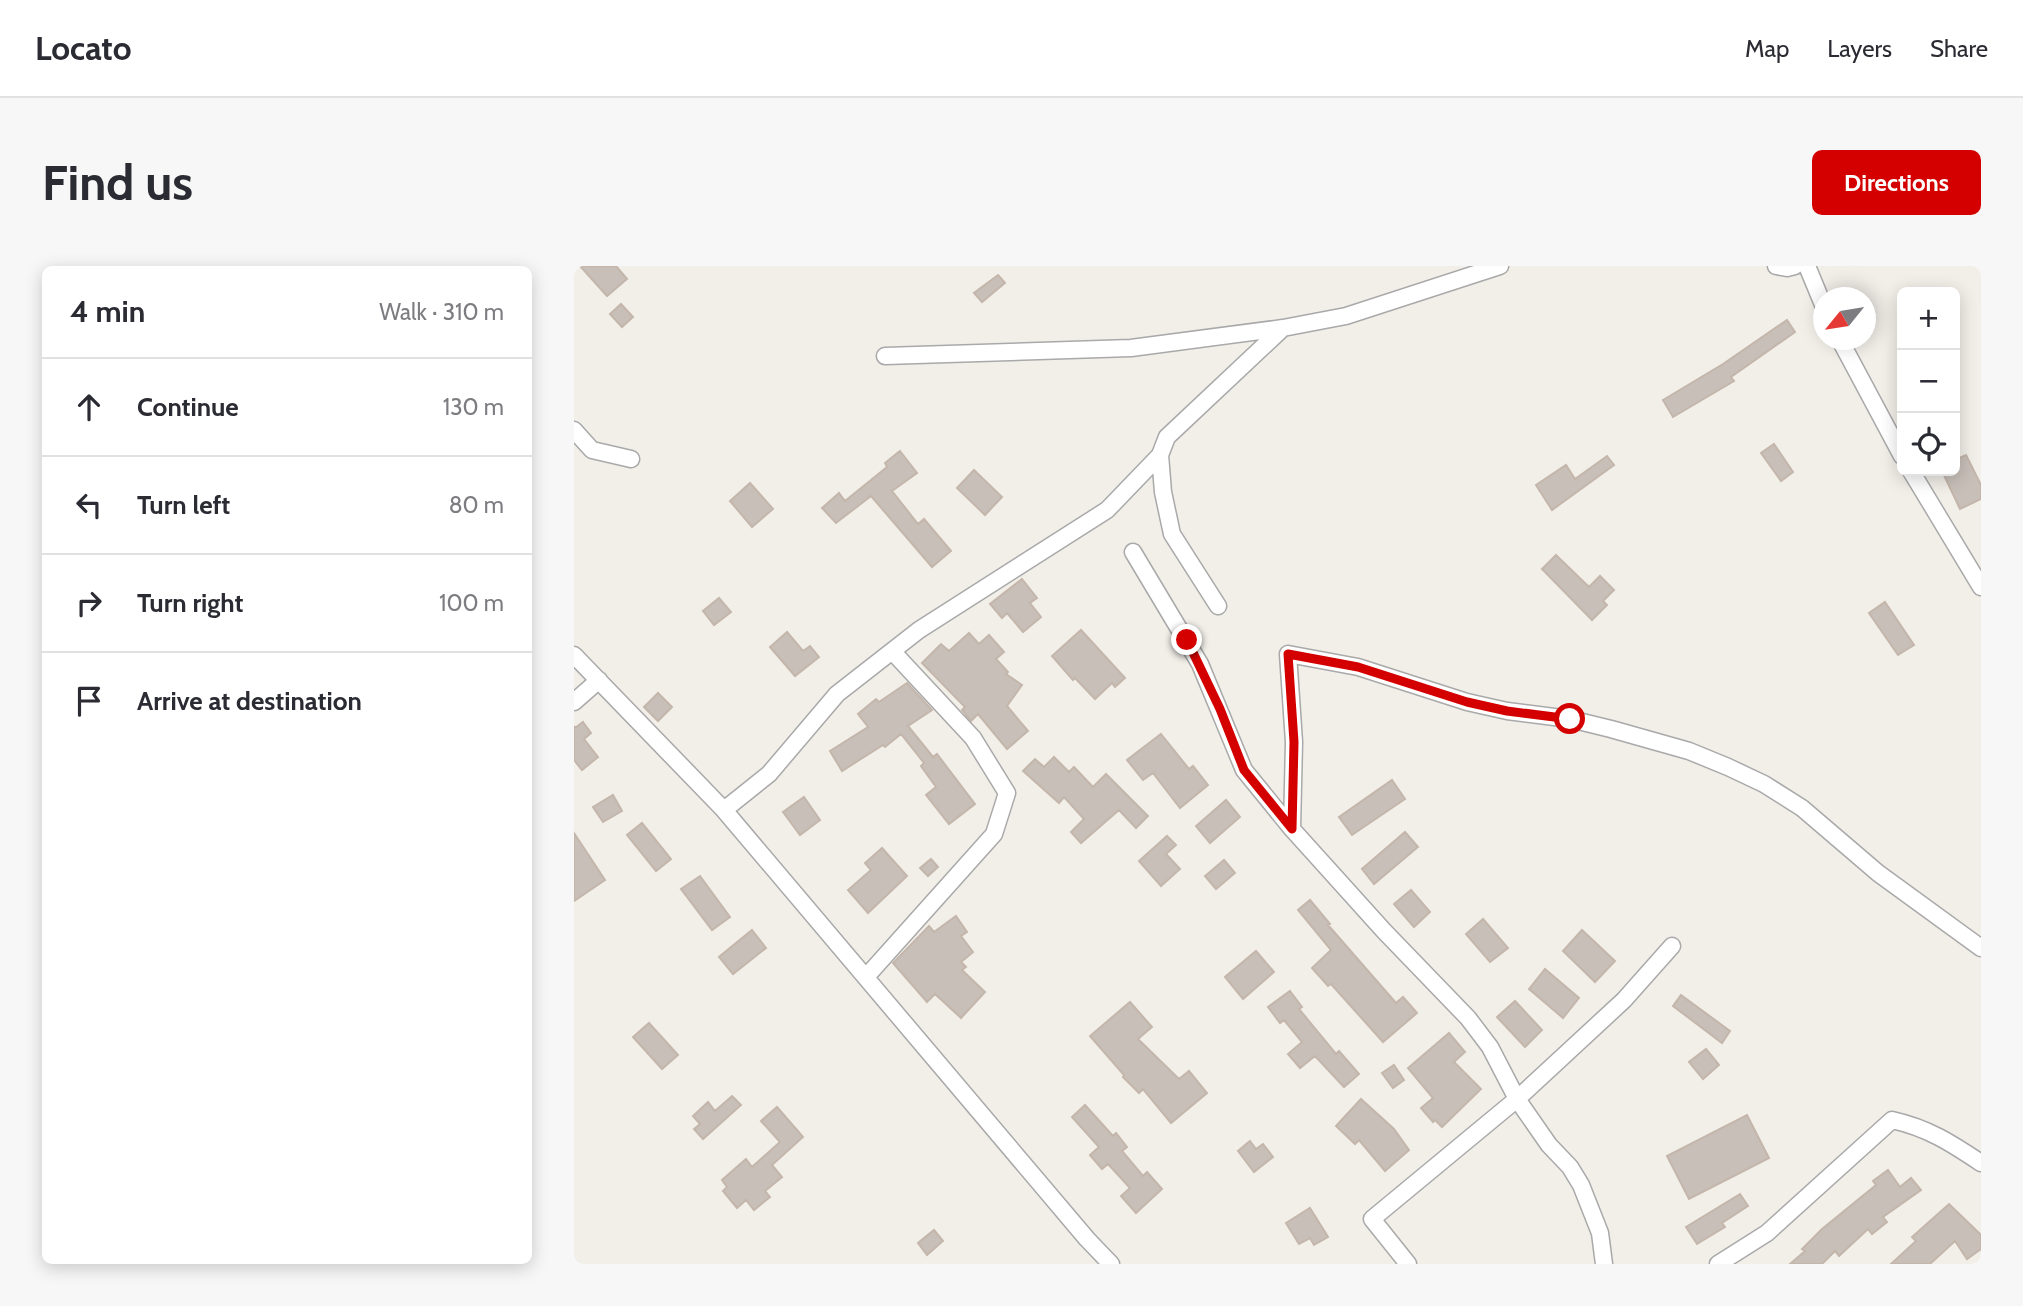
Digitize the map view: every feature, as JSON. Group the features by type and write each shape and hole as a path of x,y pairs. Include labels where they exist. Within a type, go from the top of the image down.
{"street":[{"path":"885,356 1131,348 1283,328 1346,316 1500,266"},
{"path":"1776,266 1795,266"},
{"path":"1807,266 1816,287"},
{"path":"724,810 769,774 837,694 960,602 1004,577 1107,510 1160,455 1167,437 1283,328"},
{"path":"1845,350 1897,447"},
{"path":"574,430 592,450 631,459"},
{"path":"1160,455 1163,492 1172,534 1218,606"},
{"path":"1914,476 1981,587"},
{"path":"1133,552 1200,664 1244,770 1292,829 1384,931 1468,1018 1490,1047 1517,1099 1581,1185 1600,1233 1604,1264"},
{"path":"866,977 994,834 1007,793 973,738 892,651"},
{"path":"1292,829 1294,742 1288,654 1358,667 1467,702 1507,711 1570,719 1611,729 1689,751 1728,767 1764,784 1802,808 1878,873 1910,893 1981,948"},
{"path":"574,655 724,810 1111,1264"},
{"path":"574,702 599,680"},
{"path":"1408,1264 1372,1219 1517,1099 1624,1000 1672,946"},
{"path":"1718,1264 1767,1233 1892,1120 1916,1125 1937,1134 1981,1163"}],"building":[{"path":"580,266 616,266 627,279 607,296"},
{"path":"998,275 1005,283 982,302 974,293"},
{"path":"621,304 633,317 622,327 610,314"},
{"path":"1787,320 1795,332 1731,377 1734,381 1673,417 1663,400 1723,364"},
{"path":"1774,444 1793,472 1781,481 1761,453"},
{"path":"900,451 917,473 892,491 918,524 924,519 951,551 932,567 871,496 836,523 822,508 839,493 845,501 887,467 885,463"},
{"path":"1966,455 1981,485 1981,499 1960,509 1944,476 1960,476 1960,458"},
{"path":"1607,456 1614,465 1552,510 1536,485 1566,465 1575,479"},
{"path":"974,470 1002,497 985,515 957,488"},
{"path":"750,483 773,509 752,527 730,501"},
{"path":"1556,555 1589,587 1600,576 1614,590 1603,601 1607,605 1592,620 1542,569"},
{"path":"1022,579 1037,598 1030,603 1041,617 1023,632 1007,613 1002,618 990,604"},
{"path":"719,598 731,612 714,625 703,611"},
{"path":"1885,602 1914,645 1898,655 1869,613"},
{"path":"1081,630 1125,678 1115,687 1112,683 1095,699 1075,678 1073,680 1052,656"},
{"path":"787,632 803,651 810,646 819,657 795,676 770,647"},
{"path":"969,633 979,644 989,635 1004,652 996,659 1008,672 1006,674 1022,685 1007,706 1028,731 1007,749 978,714 971,721 962,710 965,707 922,663 941,644 949,651"},
{"path":"907,683 932,710 908,726 933,757 937,754 975,804 949,824 926,795 936,787 921,766 924,763 901,734 885,747 883,745 842,771 830,751 868,727 858,714 876,699 879,702"},
{"path":"658,693 672,707 658,721 644,707"},
{"path":"583,722 591,733 584,739 598,757 582,770 574,760 574,726 575,728"},
{"path":"1161,734 1189,769 1193,766 1208,785 1180,808 1153,773 1143,780 1127,760"},
{"path":"1054,757 1069,772 1074,767 1093,787 1106,774 1148,816 1136,828 1119,810 1081,843 1071,832 1084,819 1064,797 1059,803 1023,771 1035,759 1044,767"},
{"path":"1392,780 1405,799 1352,835 1339,817"},
{"path":"613,795 622,811 603,822 593,807"},
{"path":"804,797 820,820 800,835 783,812"},
{"path":"1226,800 1240,817 1210,843 1196,826"},
{"path":"642,823 671,859 656,871 627,835"},
{"path":"1405,832 1418,847 1374,884 1362,869"},
{"path":"574,833 605,880 574,901"},
{"path":"1167,836 1176,845 1166,854 1180,869 1161,886 1139,861"},
{"path":"882,848 907,876 868,913 848,890 871,870 865,863"},
{"path":"931,859 938,867 928,876 920,868"},
{"path":"1224,860 1235,873 1216,889 1205,876"},
{"path":"700,876 730,917 712,930 681,889"},
{"path":"1411,890 1430,912 1414,927 1394,904"},
{"path":"1310,900 1330,924 1328,925 1396,1003 1403,997 1417,1013 1383,1042 1331,984 1328,986 1312,968 1331,950 1298,910"},
{"path":"956,916 967,932 961,936 973,952 961,962 966,967 962,970 985,992 961,1018 935,994 927,1002 893,963 929,926 934,932"},
{"path":"1483,919 1508,948 1490,962 1466,934"},
{"path":"752,930 766,948 733,974 719,957"},
{"path":"1582,930 1615,961 1595,982 1563,951"},
{"path":"1256,951 1274,972 1243,999 1225,977"},
{"path":"1545,969 1579,998 1563,1018 1529,989"},
{"path":"1290,991 1302,1007 1299,1009 1336,1054 1339,1051 1359,1074 1344,1087 1315,1056 1300,1068 1288,1054 1302,1042 1284,1020 1280,1023 1268,1007"},
{"path":"1681,995 1730,1031 1722,1043 1673,1006"},
{"path":"1515,1001 1542,1030 1525,1047 1497,1017"},
{"path":"1130,1002 1152,1027 1138,1039 1179,1079 1189,1071 1207,1093 1171,1123 1143,1089 1139,1093 1123,1077 1090,1036"},
{"path":"649,1023 678,1055 662,1069 633,1037"},
{"path":"1449,1033 1465,1052 1454,1062 1481,1089 1442,1127 1435,1120 1433,1122 1421,1108 1433,1098 1408,1068"},
{"path":"1706,1049 1719,1065 1703,1079 1689,1062"},
{"path":"1394,1065 1404,1080 1393,1088 1382,1073"},
{"path":"732,1096 741,1105 703,1139 694,1129 700,1124 693,1116 708,1102 715,1111"},
{"path":"1361,1099 1394,1129 1409,1150 1385,1171 1359,1140 1355,1144 1336,1126"},
{"path":"1085,1105 1113,1136 1116,1133 1127,1147 1122,1151 1143,1176 1147,1172 1162,1189 1136,1213 1121,1196 1130,1188 1108,1164 1102,1169 1090,1155 1099,1147 1072,1117"},
{"path":"777,1107 803,1137 772,1165 782,1177 765,1191 770,1197 754,1210 746,1200 737,1208 723,1191 727,1187 722,1180 746,1159 752,1167 780,1142 761,1121"},
{"path":"1747,1115 1769,1158 1689,1199 1667,1156"},
{"path":"1250,1141 1256,1149 1263,1144 1273,1157 1254,1172 1238,1151"},
{"path":"1888,1170 1900,1187 1911,1178 1921,1190 1883,1217 1887,1222 1872,1234 1868,1229 1839,1256 1835,1251 1822,1264 1790,1264 1805,1251 1802,1249 1822,1229 1876,1185 1873,1181"},
{"path":"1740,1194 1748,1206 1722,1223 1725,1227 1697,1244 1686,1227"},
{"path":"1949,1204 1981,1235 1981,1249 1967,1259 1955,1241 1930,1264 1891,1264 1916,1241 1912,1237"},
{"path":"1310,1208 1328,1237 1314,1245 1310,1238 1299,1244 1286,1223"},
{"path":"934,1230 943,1241 927,1255 918,1243"}],"route":[{"path":"1187,640 1220,709 1244,770 1292,829 1294,742 1288,654 1358,667 1467,702 1507,711 1570,719"}]}
